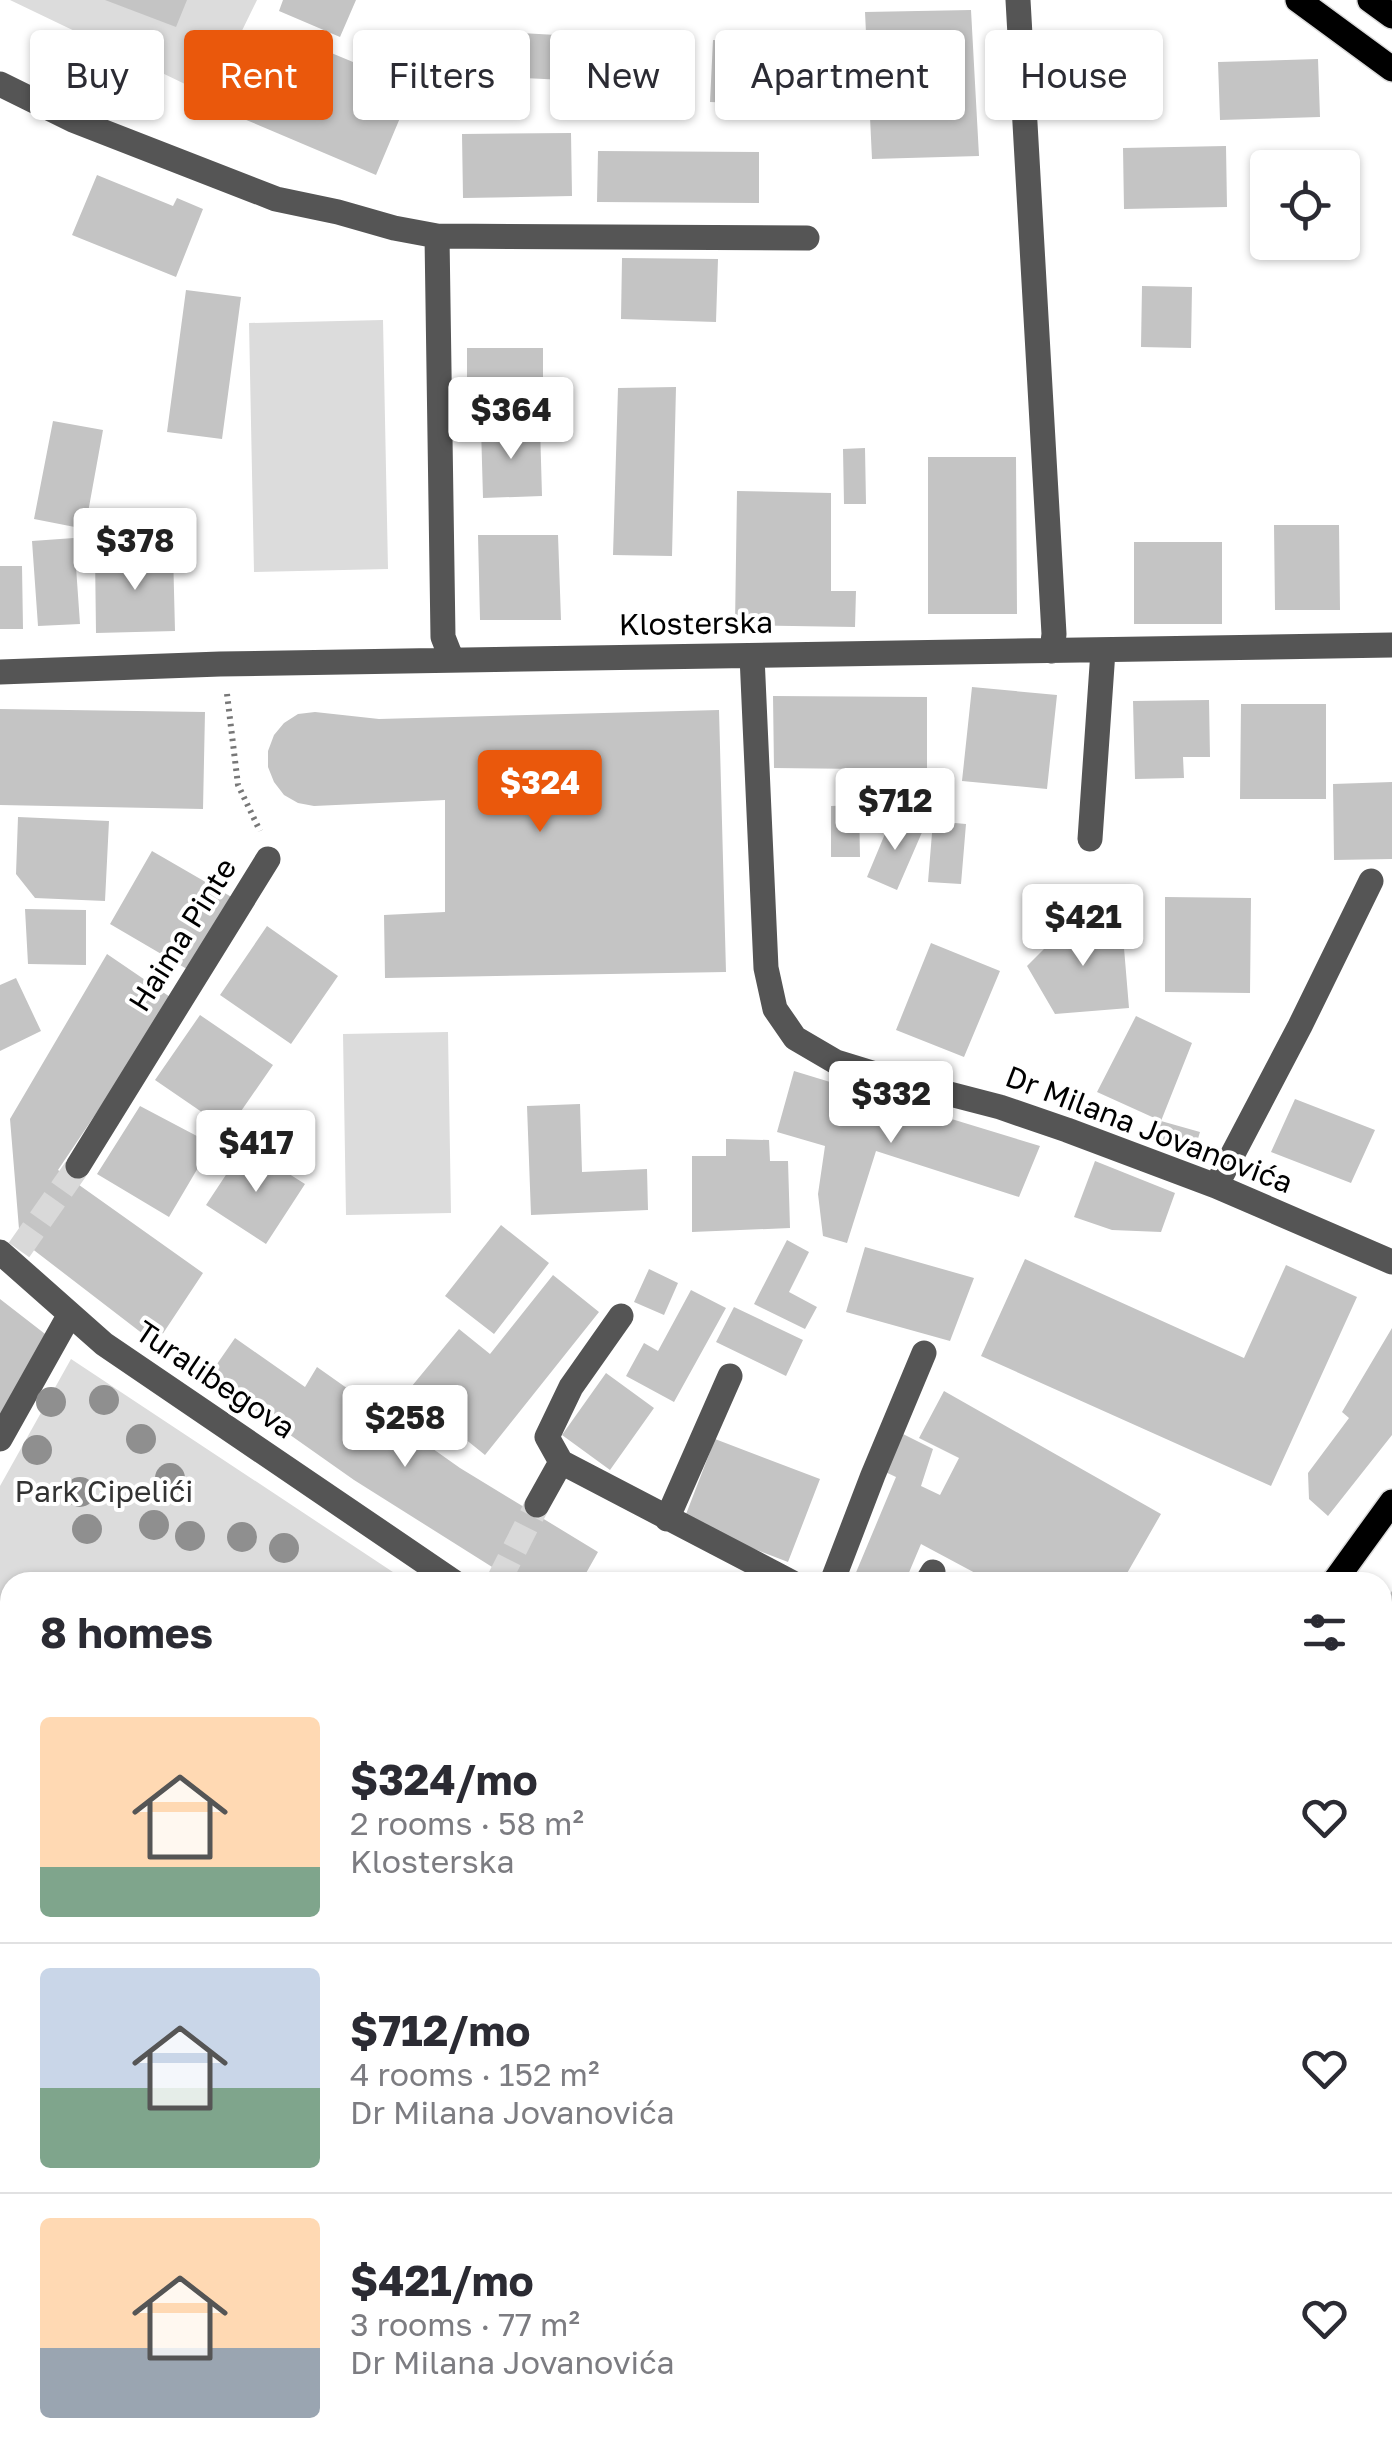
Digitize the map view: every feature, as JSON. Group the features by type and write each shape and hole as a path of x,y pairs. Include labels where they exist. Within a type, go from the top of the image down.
{"main road":[{"path":"1298,0 1392,69"},
{"path":"1370,0 1392,16"},
{"path":"1341,1572 1392,1502"}],"street":[{"path":"1018,0 1052,651"},
{"path":"0,84 73,120 276,199 394,228 437,236 808,238"},
{"path":"437,236 443,637 452,660"},
{"name":"Klosterska","path":"0,672 220,664 1392,645"},
{"path":"1090,840 1103,651"},
{"name":"Dr Milana Jovanovića","path":"752,656 766,968 774,1009 795,1038 836,1062 1000,1107 1216,1186 1392,1262"},
{"name":"Haima Pinte","path":"78,1166 268,858"},
{"path":"1216,1186 1371,881"},
{"name":"Turalibegova","path":"10,1254 104,1344 439,1572"},
{"path":"0,1438 70,1314"},
{"path":"620,1316 571,1387 547,1437 561,1462 770,1572"},
{"path":"836,1572 924,1353"},
{"path":"667,1519 730,1376"},
{"path":"537,1505 561,1462"}],"path":[{"name":"Haima Pinte","path":"220,664 238,785 259,826 268,858"}],"green space":[{"path":"10,0 257,0 242,30 184,30 184,84 164,74 164,30 72,30"},
{"path":"383,320 388,569 254,572 249,323"},
{"path":"448,1032 451,1213 346,1215 343,1034"},
{"name":"Park Cipelići","path":"71,1359 393,1572 0,1572 0,1486"}],"building":[{"path":"105,0 187,0 176,27"},
{"path":"283,0 356,0 340,37 333,30 324,30 279,11"},
{"path":"971,10 979,156 872,159 870,120 965,120 965,30 866,30 865,12"},
{"path":"530,34 550,35 550,79 530,78"},
{"path":"713,40 715,40 715,102 710,102"},
{"path":"333,54 353,62 353,120 399,120 376,175 246,120 333,120"},
{"path":"1318,59 1320,117 1220,120 1218,62"},
{"path":"571,133 572,196 463,198 462,134"},
{"path":"1226,146 1227,207 1124,209 1123,148"},
{"path":"598,151 759,152 759,203 597,202"},
{"path":"97,175 173,206 177,198 203,209 176,277 72,235"},
{"path":"622,258 718,259 716,322 621,319"},
{"path":"1142,286 1192,287 1191,348 1141,347"},
{"path":"186,290 241,297 222,439 167,432"},
{"path":"467,348 543,348 543,415 467,415"},
{"path":"676,387 672,556 613,555 618,388"},
{"path":"53,421 103,430 85,529 34,519"},
{"path":"540,426 542,496 483,498 481,427"},
{"path":"865,448 866,504 844,504 843,449"},
{"path":"928,457 1016,457 1017,614 928,614"},
{"path":"737,491 831,493 831,591 856,591 855,627 735,625"},
{"path":"1274,525 1339,525 1340,610 1275,610"},
{"path":"478,535 558,535 561,620 480,620"},
{"path":"74,538 80,624 38,626 32,541"},
{"path":"1134,542 1222,542 1222,624 1134,624"},
{"path":"173,552 175,631 96,633 95,554"},
{"path":"0,566 22,566 23,629 0,629"},
{"path":"972,687 1057,695 1047,789 962,781"},
{"path":"773,696 927,697 927,776 863,769 774,768"},
{"path":"1209,700 1210,757 1183,757 1184,778 1135,779 1133,701"},
{"path":"1241,704 1326,704 1326,799 1240,799"},
{"path":"0,709 205,712 203,809 0,805"},
{"path":"719,710 726,972 385,978 384,915 445,912 445,800 314,806 284,795 268,767 274,735 298,714 315,712 379,719"},
{"path":"1392,782 1392,859 1334,860 1333,784"},
{"path":"859,805 860,857 831,857 831,806"},
{"path":"18,817 109,821 105,901 35,898 16,874"},
{"path":"892,817 923,830 897,890 867,877"},
{"path":"933,821 966,824 961,884 928,882"},
{"path":"152,851 235,899 192,972 110,924"},
{"path":"1165,897 1251,898 1250,993 1165,992"},
{"path":"25,909 86,910 86,965 28,964"},
{"path":"1084,909 1124,948 1129,1008 1055,1014 1027,966"},
{"path":"267,926 338,976 291,1044 220,995"},
{"path":"931,943 1000,971 964,1057 896,1030"},
{"path":"107,954 173,999 58,1170 203,1273 156,1344 22,1241 19,1229 10,1119"},
{"path":"16,978 41,1031 0,1051 0,985"},
{"path":"200,1015 273,1065 228,1130 155,1080"},
{"path":"1136,1016 1192,1043 1161,1121 1097,1092"},
{"path":"794,1071 1040,1146 1019,1197 876,1151 847,1243 823,1236 818,1194 825,1146 777,1132"},
{"path":"1295,1099 1375,1130 1351,1183 1271,1152"},
{"path":"580,1104 582,1172 647,1169 648,1210 531,1215 527,1106"},
{"path":"140,1106 212,1144 169,1217 97,1174"},
{"path":"1161,1121 1200,1132 1193,1155 1148,1140"},
{"path":"726,1139 769,1140 770,1161 788,1161 790,1228 692,1232 692,1156 726,1156"},
{"path":"245,1146 305,1184 266,1244 206,1205"},
{"path":"1095,1161 1175,1193 1161,1232 1112,1230 1074,1217"},
{"path":"501,1225 549,1263 494,1334 445,1296"},
{"path":"787,1240 809,1252 789,1292 817,1307 805,1329 754,1304"},
{"path":"865,1247 974,1278 950,1341 846,1312"},
{"path":"1025,1259 1244,1358 1286,1265 1357,1297 1271,1486 981,1356"},
{"path":"649,1269 678,1283 664,1315 634,1302"},
{"path":"553,1275 599,1312 485,1455 407,1392 459,1329 490,1354"},
{"path":"691,1290 726,1308 674,1402 626,1376 644,1343 658,1351"},
{"path":"0,1299 49,1337 0,1416"},
{"path":"734,1307 803,1340 786,1376 716,1342"},
{"path":"1392,1328 1392,1435 1328,1516 1309,1499 1308,1473 1349,1418 1342,1412"},
{"path":"235,1338 305,1387 317,1367 460,1468 598,1552 587,1572 500,1572 354,1480 208,1377"},
{"path":"606,1373 654,1408 610,1470 562,1435"},
{"path":"944,1391 1161,1514 1128,1572 973,1572 921,1544 909,1572 856,1572 896,1477 881,1470 903,1434 933,1449 921,1486 940,1495 959,1458 919,1438"},
{"path":"715,1439 820,1479 788,1562 683,1522"}],"tunnel":[{"path":"19,1250 78,1166"},
{"path":"503,1572 537,1505"}]}
